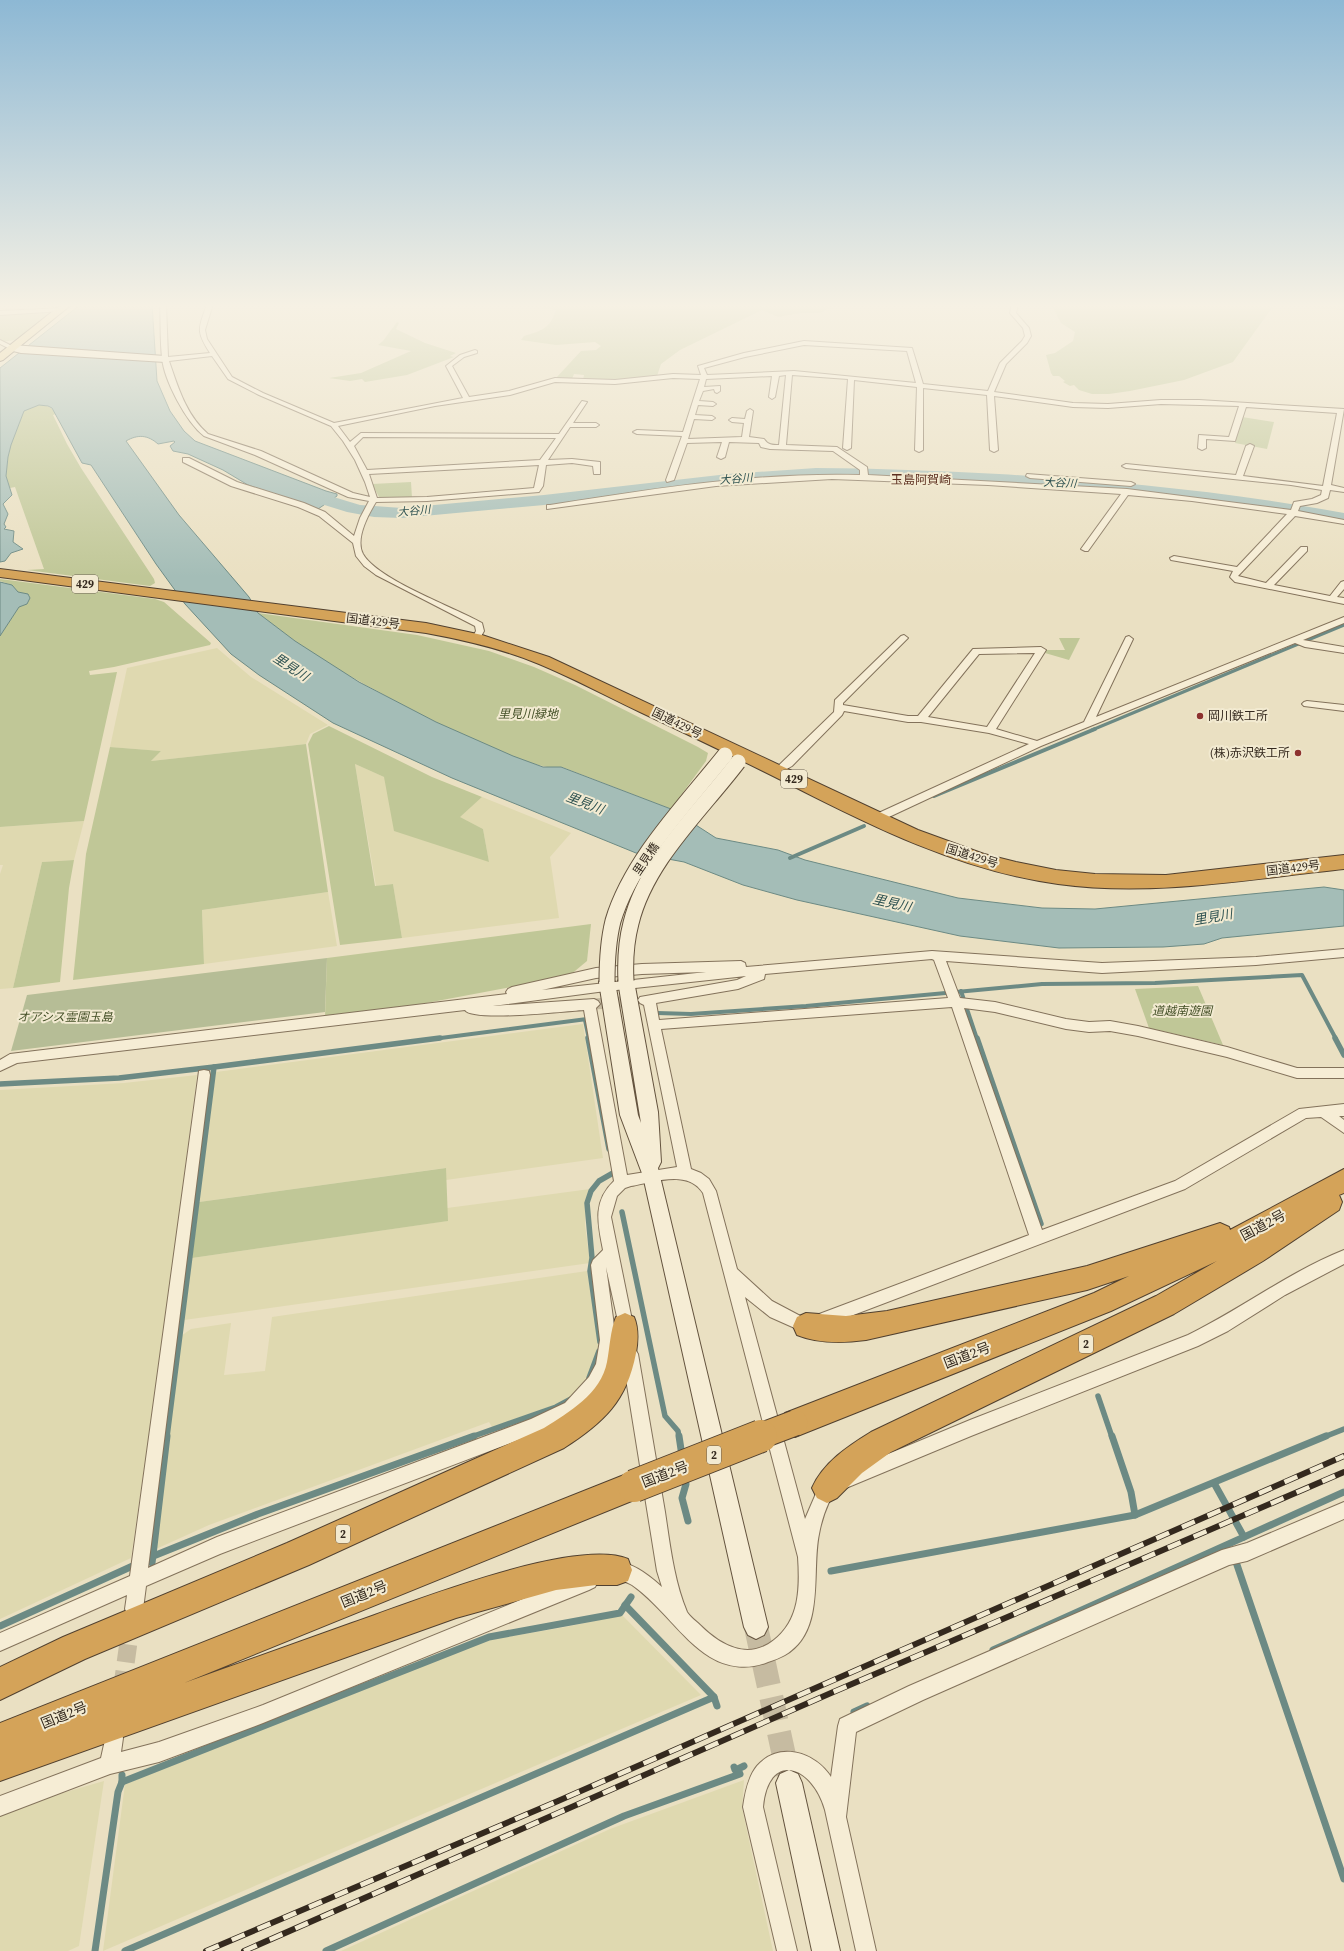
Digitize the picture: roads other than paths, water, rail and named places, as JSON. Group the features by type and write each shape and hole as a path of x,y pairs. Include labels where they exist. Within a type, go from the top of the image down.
{"highway":[{"name":"国道429号","path":"0,573 426,628 476,638 517,650 568,670 735,755 778,771 910,835 978,859 1056,877 1095,881 1166,882 1344,862"},
{"name":"国道2号","path":"0,1740 634,1486 1102,1302 1256,1230 1344,1180"},
{"name":"2","path":"827,1488 840,1471 858,1456 881,1442 1165,1305 1254,1253 1344,1192"},
{"name":"2","path":"806,1326 826,1330 854,1330 887,1324 1053,1286 1118,1269 1223,1234 1256,1230"},
{"name":"2","path":"0,1684 74,1648 298,1554 554,1438 578,1423 596,1408 609,1393 617,1377 622,1361 625,1326"},
{"path":"0,1764 456,1602 532,1580 574,1571 598,1569 617,1570"}],"street":[{"path":"177,395 190,418 202,433 258,453 372,503 532,491 539,488 543,462 584,402"},
{"path":"265,395 333,425 342,432 364,472 372,503 362,525 357,542 359,554 372,569 409,590 479,625 480,631 476,638"},
{"path":"465,395 467,399"},
{"path":"333,425 491,395"},
{"path":"670,480 688,434 698,395"},
{"path":"782,447 787,395"},
{"path":"847,448 850,395"},
{"path":"919,450 920,395"},
{"path":"990,395 994,450"},
{"path":"1004,395 1096,407 1161,402 1243,404 1342,411 1325,496 1322,499 1293,507 1234,577 1238,580 1344,601"},
{"path":"696,403 713,404"},
{"path":"1202,448 1202,437 1232,440 1243,404"},
{"path":"745,439 750,411"},
{"path":"350,446 361,435 370,417"},
{"path":"692,417 712,418"},
{"path":"732,420 748,420"},
{"path":"569,425 596,425"},
{"path":"637,432 688,434 726,439 745,439 761,441 766,447 834,449 840,451 864,473"},
{"path":"361,435 561,436"},
{"path":"721,457 726,439"},
{"path":"1239,478 1250,446"},
{"path":"186,460 234,484 322,514 357,542"},
{"path":"364,472 572,461 598,464 597,472"},
{"path":"1126,466 1344,490"},
{"path":"550,507 638,493 718,484 864,473 1127,491 1293,507 1344,514"},
{"path":"1030,476 1140,485"},
{"path":"1162,487 1215,493"},
{"path":"1085,549 1127,491"},
{"path":"1293,507 1344,522"},
{"path":"1268,586 1304,549"},
{"path":"1174,558 1239,570"},
{"path":"1332,598 1344,584"},
{"path":"876,819 914,800 1038,744 1299,642 1344,620"},
{"path":"778,771 788,764 839,713 838,702 904,638"},
{"path":"1088,725 1129,639"},
{"path":"1299,642 1344,650"},
{"path":"921,719 976,651 1041,650 990,730"},
{"path":"1307,704 1344,708"},
{"path":"839,707 908,719 921,719 990,730 1038,744"},
{"name":"里見橋","path":"652,1176 649,1112 626,983 625,958 628,937 633,915 642,894 668,852 735,755"},
{"name":"里見橋","path":"652,1176 629,1115 608,984 610,935 616,912 626,891 652,848 735,755"},
{"path":"0,1066 15,1058 450,1007 608,984 782,968 938,955 1102,968 1256,961 1344,953"},
{"path":"938,955 959,999 1038,1239"},
{"path":"450,1007 596,973 642,969 735,966 782,968"},
{"path":"685,1173 647,1000 738,984 782,968"},
{"path":"653,1025 959,999 1066,1024 1089,1027 1110,1026 1168,1037 1227,1052 1297,1073 1344,1072"},
{"path":"450,1007 494,1011 591,1004 621,1183"},
{"path":"134,1609 204,1075"},
{"path":"732,1271 748,1290 771,1310 789,1320 806,1326 1180,1185 1304,1113 1344,1110"},
{"path":"1322,1111 1344,1127"},
{"path":"680,1617 666,1571 625,1326 604,1217 611,1193 621,1183 652,1176 685,1173 696,1177 704,1183 709,1191 732,1271 807,1557"},
{"path":"652,1176 756,1627"},
{"path":"0,1642 139,1569 217,1546 534,1426 571,1409 595,1383 604,1365 608,1340 598,1265 610,1253"},
{"path":"0,1806 110,1764 159,1752 263,1714 617,1570 632,1575 649,1586 680,1617 698,1638 722,1654 749,1660 770,1654 784,1645 792,1636 801,1619 808,1583 807,1557 812,1523 827,1488 970,1428 1192,1341 1223,1326 1280,1290 1344,1257"},
{"path":"836,1820 848,1726 916,1693 1233,1555 1247,1552 1344,1510"},
{"path":"110,1764 114,1738"},
{"path":"787,1951 753,1808 755,1791 758,1782 764,1773 777,1762 788,1760 799,1761 810,1767 820,1777 826,1787 836,1820 866,1951"},
{"path":"789,1783 826,1951"}],"water":[{"name":"里見川","path":"0,395 163,395 170,411 184,431 195,441 337,494 337,496 318,509 248,485 223,470 188,454 173,451 170,446 175,442 174,441 158,444 147,437 139,436 126,441 179,515 249,597 258,613 295,641 359,682 436,722 513,756 543,767 561,767 671,809 716,838 778,850 805,860 958,898 1042,908 1095,909 1324,887 1344,890 1344,926 1222,938 1204,944 1163,947 1059,948 960,936 797,900 743,885 684,862 636,853 452,778 333,723 259,675 231,654 185,604 156,564 91,465 82,463 52,408 48,406 39,405 24,411 11,445 6,476 12,495 3,504 8,514 4,524 6,527 4,529 14,531 13,542 23,549 11,553 5,561 0,562"},
{"path":"0,582 12,585 18,592 28,594 30,598 27,604 19,607 0,636"}],"waterway":[{"name":"大谷川","path":"294,490 360,510 402,513 544,500 759,476 816,473 892,474 1038,481 1170,492 1257,503 1344,518"},
{"path":"1092,730 1344,625"},
{"path":"934,796 1095,729"},
{"path":"790,858 864,826"},
{"path":"961,992 1042,984 1155,983 1302,975 1336,1039"},
{"path":"657,1013 691,1014 806,1006 961,992"},
{"path":"961,992 977,1039"},
{"path":"433,1039 587,1019"},
{"path":"585,1020 589,1039"},
{"path":"214,1067 440,1038"},
{"path":"588,1038 609,1149"},
{"path":"977,1038 1041,1224"},
{"path":"1335,1038 1344,1055"},
{"path":"0,1084 119,1078 214,1067"},
{"path":"167,1437 214,1067"},
{"path":"600,1342 590,1271 592,1258 587,1203 591,1191 599,1181 613,1173"},
{"path":"622,1212 665,1416 678,1431 679,1437"},
{"path":"589,1378 599,1351"},
{"path":"1098,1396 1112,1437"},
{"path":"471,1437 556,1407 571,1399"},
{"path":"1324,1437 1344,1429"},
{"path":"153,1556 167,1436"},
{"path":"153,1556 258,1514 474,1436"},
{"path":"679,1436 682,1456"},
{"path":"1112,1436 1131,1492 1135,1515"},
{"path":"1135,1515 1326,1436"},
{"path":"685,1478 686,1484 682,1498 688,1521"},
{"path":"1214,1483 1244,1537"},
{"path":"993,1650 1344,1492"},
{"path":"831,1571 1135,1515"},
{"path":"152,1563 153,1556"},
{"path":"1235,1559 1344,1879"},
{"path":"0,1626 137,1564"},
{"path":"625,1605 631,1597"},
{"path":"122,1782 489,1637 620,1613 625,1605"},
{"path":"625,1605 714,1697"},
{"path":"125,1951 714,1697"},
{"path":"714,1697 717,1706"},
{"path":"854,1712 867,1706"},
{"path":"738,1769 744,1766"},
{"path":"734,1767 735,1770 738,1769"},
{"path":"326,1951 624,1816 740,1774 738,1769"},
{"path":"122,1775 122,1782"},
{"path":"95,1951 118,1792 122,1782"}],"tunnel":[{"path":"594,1004 637,1001"},
{"path":"122,1689 131,1624"},
{"path":"756,1627 788,1774"}],"railway":[{"path":"206,1951 558,1801 1344,1456"},
{"path":"244,1951 831,1693 1344,1472"}],"place":[{"name":"岡川鉄工所","path":"1200,716"},
{"name":"(株)赤沢鉄工所","path":"1298,753"}],"district":[{"name":"玉島阿賀崎","path":"921,480"}],"park label":[{"name":"里見川緑地","path":"528,714"},
{"name":"道越南遊園","path":"1182,1011"},
{"name":"オアシス霊園玉島","path":"65,1017"}]}
